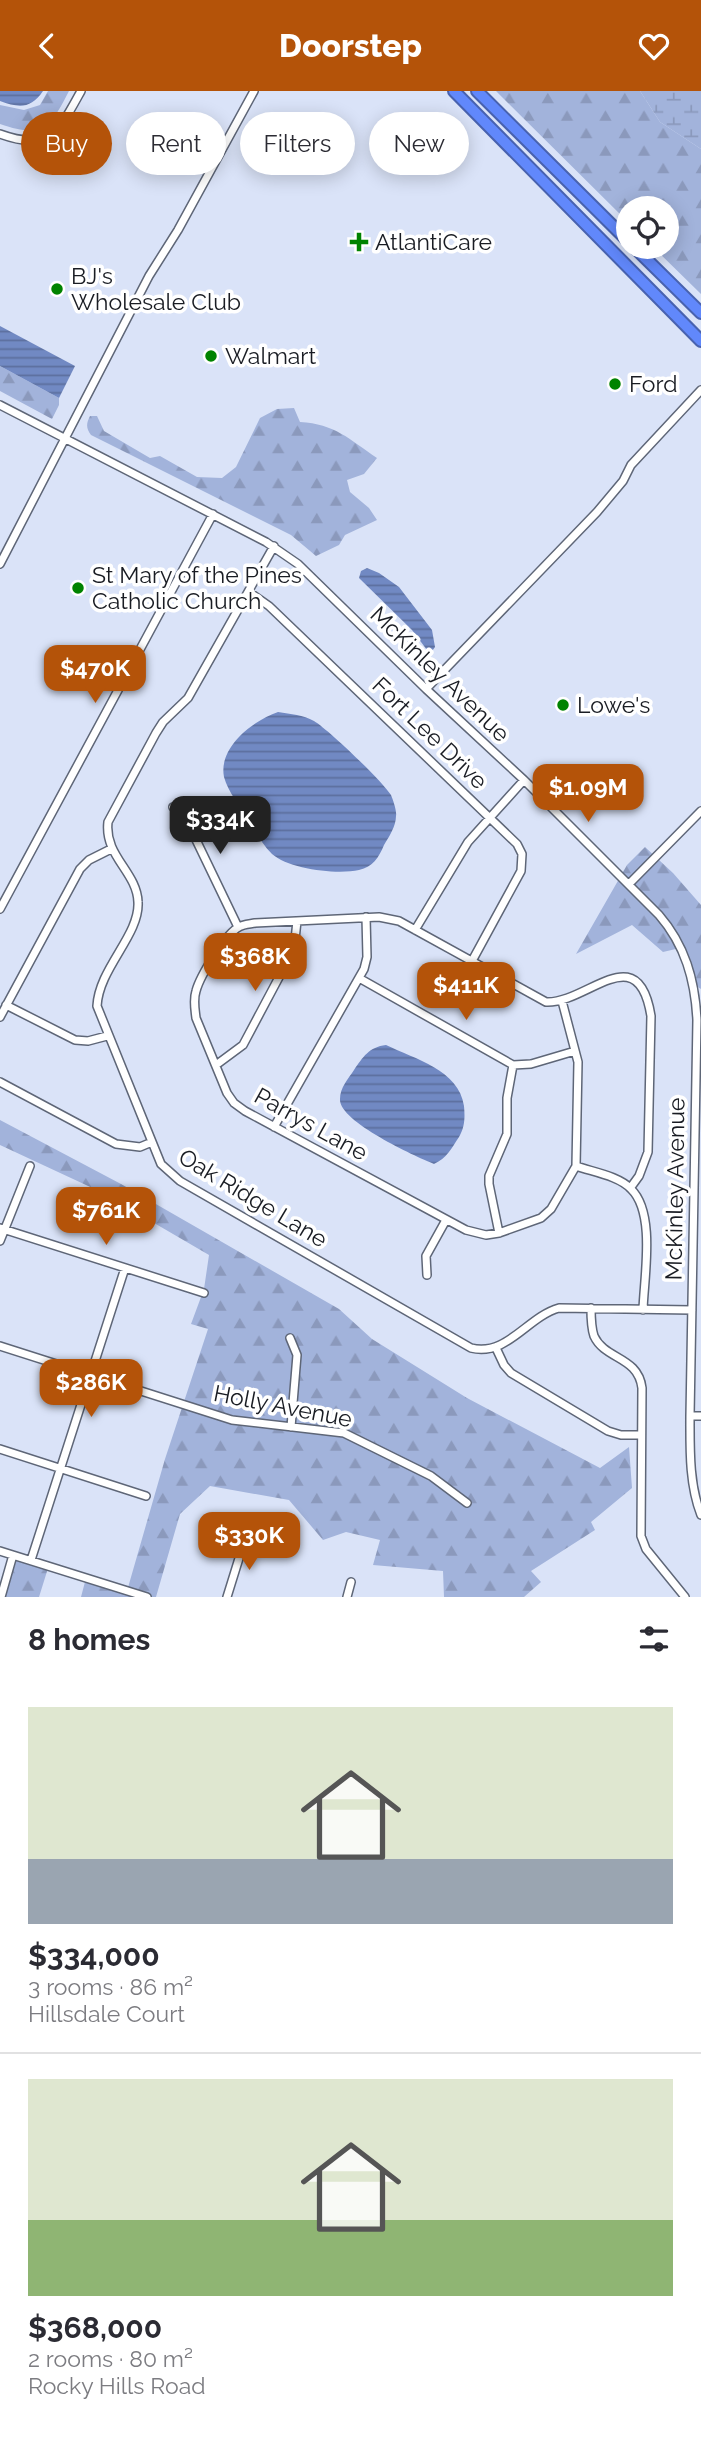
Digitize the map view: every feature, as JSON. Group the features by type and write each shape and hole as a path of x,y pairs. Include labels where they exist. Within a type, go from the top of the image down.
{"highway":[{"path":"454,91 699,339 701,350"},
{"path":"477,91 616,229"},
{"path":"646,259 701,313"}],"street":[{"path":"0,134 34,142 51,136 57,131 80,91"},
{"path":"0,564 145,283 189,210 254,91"},
{"path":"426,689 597,512 623,481 631,465 700,393"},
{"name":"McKinley Avenue","path":"0,405 274,546 298,564 524,780 629,884 673,932 687,962 695,992 697,1020 690,1458 694,1490 701,1515"},
{"path":"0,909 213,514"},
{"path":"0,1017 80,869 89,860 111,849 107,837 110,816 163,722 188,698 274,546"},
{"name":"Fort Lee Drive","path":"249,592 269,606 517,843 522,854 521,871 472,961"},
{"path":"415,930 460,854 524,780"},
{"path":"173,807 187,819 238,927 255,923 389,917 546,1002 562,1001 607,979 622,976 638,984 649,1002 651,1016 648,1153 631,1188"},
{"path":"629,884 701,811"},
{"name":"Oak Ridge Lane","path":"111,849 135,888 137,914 97,993 97,1006 161,1164 180,1181 466,1347 480,1350 496,1347"},
{"path":"274,1127 359,978 367,957 366,917"},
{"path":"216,1065 243,1045 294,949 297,921"},
{"name":"Parrys Lane","path":"238,927 224,941 196,991 194,1005 196,1018 227,1093 234,1103 474,1234 499,1233 541,1218 551,1209 576,1166"},
{"path":"359,978 513,1065 531,1064 575,1051"},
{"path":"562,1001 578,1062 576,1166 631,1188 640,1200 646,1223 643,1310"},
{"path":"6,1005 75,1041 107,1036"},
{"path":"499,1233 489,1176 507,1134 507,1098 513,1065"},
{"path":"0,1082 116,1144 140,1147 152,1142"},
{"path":"0,1241 2,1229 30,1165"},
{"path":"427,1275 426,1256 446,1220"},
{"path":"2,1229 204,1293"},
{"path":"31,1560 125,1268"},
{"path":"641,1435 621,1435 608,1431 526,1383 508,1371 496,1347 549,1311 563,1308 692,1310"},
{"path":"591,1308 592,1329 598,1342 632,1366 640,1378 641,1535 646,1549 685,1597"},
{"path":"290,1338 298,1355 291,1427"},
{"name":"Holly Avenue","path":"0,1346 232,1420 336,1431 356,1438 431,1476 467,1503"},
{"path":"690,1416 701,1416"},
{"path":"0,1449 146,1496"},
{"path":"227,1597 245,1539"},
{"path":"0,1551 147,1597"},
{"path":"1,1597 13,1555"},
{"path":"347,1597 351,1582"}],"green space":[{"path":"48,91 69,91 57,112 21,112 21,129 0,124 0,105 24,110 40,105"},
{"path":"496,91 640,91 660,122 701,149 701,294 665,259 679,259 679,196 616,196 616,210"},
{"path":"640,91 701,91 701,149 660,122"},
{"path":"0,366 59,398 59,405 52,419 0,391"},
{"path":"294,408 300,422 332,429 377,458 364,474 347,480 350,492 369,508 377,520 345,535 339,545 316,556 291,535 91,435 87,426 90,416 97,416 104,431 150,458 160,456 197,477 222,478 236,467 260,418 277,409"},
{"path":"645,847 701,905 701,989 693,984 680,948 663,952 632,925 576,954 627,865"},
{"path":"0,1120 121,1184 339,1309 372,1339 467,1398 600,1468 629,1447 632,1488 591,1522 595,1530 531,1571 541,1582 524,1597 444,1597 443,1571 373,1565 380,1540 346,1532 323,1540 289,1500 210,1486 180,1514 156,1597 81,1597 86,1578 127,1591 165,1459 208,1329 191,1324 204,1289 209,1255 101,1192 0,1145"},
{"path":"16,1555 49,1565 39,1597 4,1597"}],"shaded area":[{"path":"0,91 43,91 34,101 19,106 0,101"},
{"path":"0,326 75,366 59,398 0,366"},
{"path":"367,568 399,587 432,630 435,647 430,654 412,630 359,578 361,571"},
{"path":"278,712 306,717 321,726 367,768 391,795 396,811 395,824 378,857 368,867 350,871 326,871 301,867 280,859 265,846 231,793 224,777 224,766 232,745 249,728"},
{"path":"386,1045 434,1067 454,1083 460,1094 464,1106 462,1129 448,1153 434,1164 379,1137 343,1108 340,1095 349,1077 367,1053"}],"place":[{"name":"AtlantiCare","path":"359,242"},
{"name":"BJ's Wholesale Club","path":"57,289"},
{"name":"Walmart","path":"211,356"},
{"name":"Ford","path":"615,384"},
{"name":"St Mary of the Pines Catholic Church","path":"78,588"},
{"name":"Lowe's","path":"563,705"}]}
